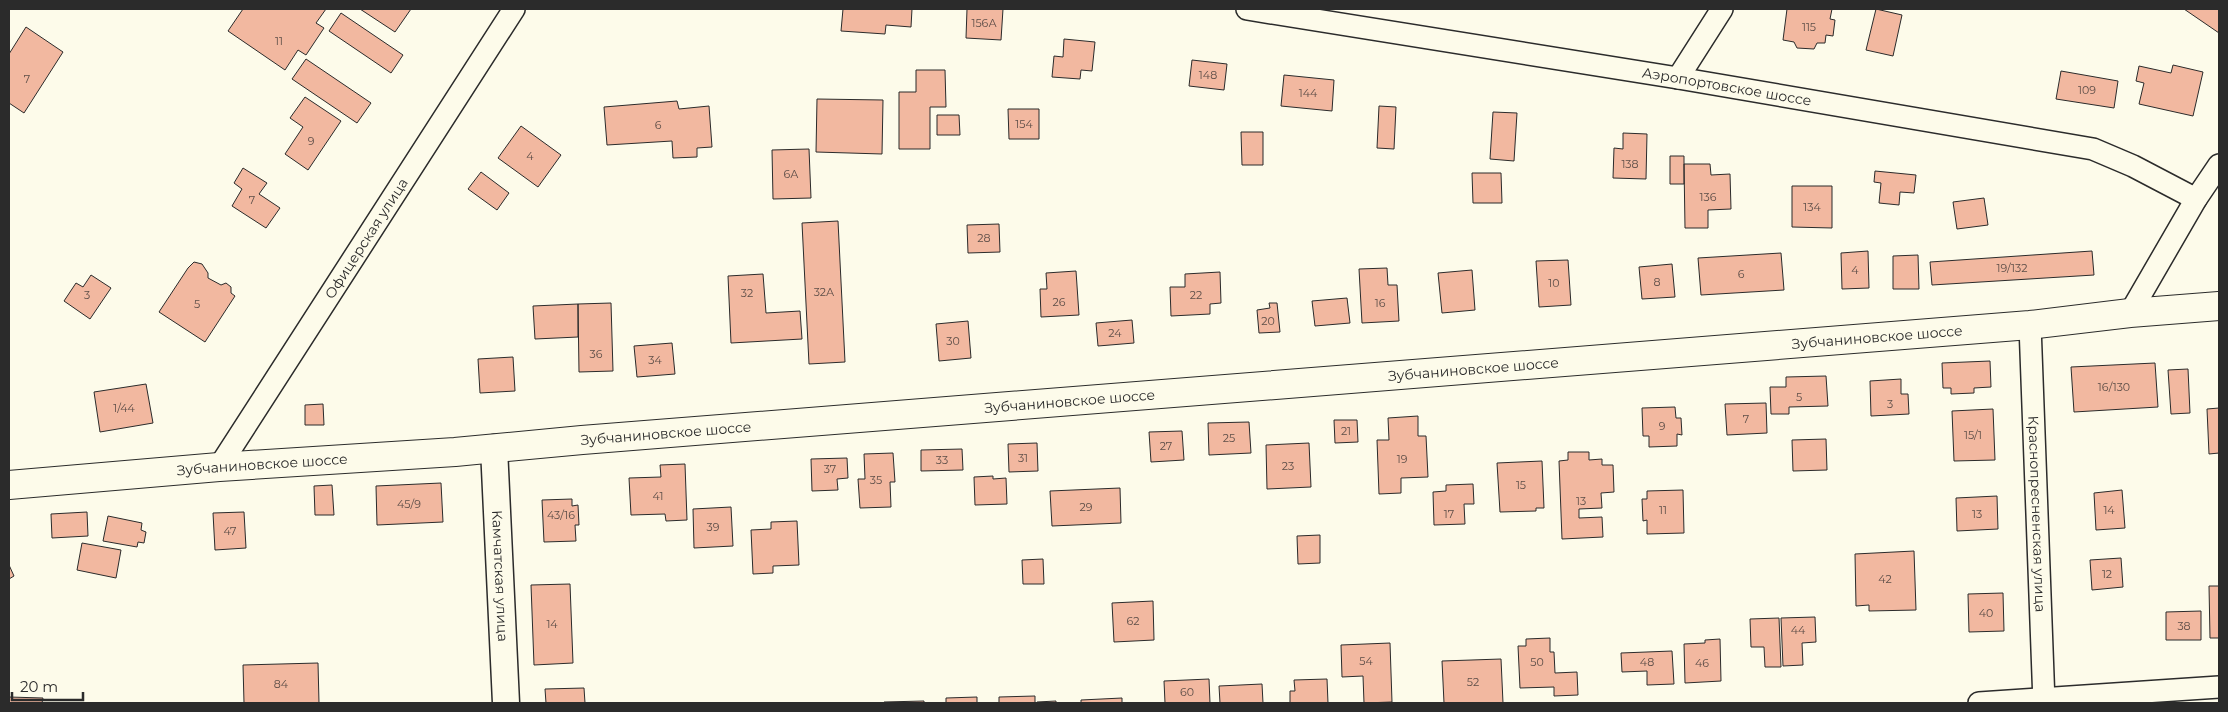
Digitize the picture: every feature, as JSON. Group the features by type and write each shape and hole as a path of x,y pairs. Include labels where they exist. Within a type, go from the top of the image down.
{"main road":[{"path":"2130,313 2219,306"},
{"name":"Зубчаниновское шоссе","path":"9,485 219,467 494,448 2030,324 2130,313"}],"street":[{"name":"Офицерская улица","path":"219,467 514,9"},
{"name":"Аэропортовское шоссе","path":"1247,9 1678,78 2093,149 2133,166 2196,199"},
{"path":"1678,78 1722,9"},
{"path":"2130,313 2196,199 2219,166"},
{"name":"Краснопресненская улица","path":"2030,324 2044,701"},
{"name":"Камчатская улица","path":"494,448 506,703"},
{"path":"1979,703 2044,701 2219,687"}],"building":[{"path":"243,9 326,9 316,23 324,28 306,55 298,50 285,70 228,31"},
{"path":"360,9 411,9 395,32"},
{"path":"843,9 912,9 911,27 886,25 885,34 841,31"},
{"path":"967,9 1003,9 1001,40 966,38"},
{"path":"1787,9 1832,9 1830,19 1835,20 1833,36 1826,35 1825,43 1817,43 1814,49 1797,48 1794,42 1783,40"},
{"path":"1876,9 1902,15 1893,56 1866,50"},
{"path":"2184,9 2219,9 2219,33"},
{"path":"341,13 403,55 391,73 329,31"},
{"path":"26,27 63,52 24,113 9,103 9,54"},
{"path":"1064,39 1095,42 1092,71 1081,70 1080,79 1052,77 1054,56 1063,57"},
{"path":"306,59 371,103 357,123 292,79"},
{"path":"1192,60 1227,64 1224,90 1189,86"},
{"path":"2173,65 2203,72 2193,116 2139,104 2144,83 2136,81 2139,66 2171,73"},
{"path":"916,70 945,70 946,107 930,107 930,149 899,149 899,92 916,92"},
{"path":"2061,71 2118,81 2114,108 2056,99"},
{"path":"1284,75 1334,80 1332,111 1281,106"},
{"path":"305,97 341,121 308,170 285,154 303,127 290,118"},
{"path":"817,99 883,100 882,154 816,152"},
{"path":"677,101 679,109 709,106 712,147 697,148 697,157 673,158 672,141 607,145 604,107"},
{"path":"1379,106 1396,107 1394,149 1377,148"},
{"path":"1008,109 1039,109 1039,139 1009,139"},
{"path":"1493,112 1517,113 1514,161 1490,159"},
{"path":"937,115 959,115 960,135 937,135"},
{"path":"521,126 561,155 538,187 498,158"},
{"path":"1241,132 1263,132 1263,165 1242,165"},
{"path":"1623,133 1647,134 1646,179 1613,178 1614,148 1623,149"},
{"path":"809,149 811,198 773,199 772,150"},
{"path":"1670,156 1684,156 1684,184 1670,184"},
{"path":"1684,164 1710,164 1711,175 1730,174 1731,209 1708,210 1708,228 1685,228"},
{"path":"243,168 267,183 259,194 280,208 266,228 232,206 242,189 234,183"},
{"path":"1875,171 1916,175 1914,193 1900,192 1899,205 1879,203 1881,183 1874,182"},
{"path":"481,172 509,193 497,210 468,189"},
{"path":"1472,173 1501,173 1502,203 1473,203"},
{"path":"1792,186 1832,186 1832,228 1792,227"},
{"path":"1984,198 1988,225 1957,229 1953,202"},
{"path":"838,221 845,362 809,364 802,223"},
{"path":"999,224 1000,252 968,253 967,225"},
{"path":"1868,251 1869,288 1842,289 1841,253"},
{"path":"2092,251 2094,275 1932,285 1930,262"},
{"path":"1781,253 1784,290 1701,295 1698,258"},
{"path":"1918,255 1919,289 1893,289 1893,256"},
{"path":"1568,260 1571,305 1539,307 1536,261"},
{"path":"194,262 202,264 208,273 208,278 221,285 226,283 231,287 231,293 235,296 205,342 159,312"},
{"path":"1672,264 1675,297 1642,299 1639,267"},
{"path":"1387,268 1388,285 1397,285 1399,321 1362,323 1359,269"},
{"path":"1472,270 1475,310 1442,313 1438,273"},
{"path":"1076,271 1079,315 1041,317 1040,289 1047,289 1046,273"},
{"path":"1220,272 1221,303 1210,304 1210,314 1171,316 1170,287 1185,287 1185,274"},
{"path":"763,274 766,313 800,311 802,339 731,343 728,276"},
{"path":"91,275 111,288 90,319 64,301 76,283 83,287"},
{"path":"1347,298 1350,323 1315,326 1312,301"},
{"path":"611,303 613,371 579,372 578,304"},
{"path":"1269,303 1277,303 1280,332 1259,333 1257,310 1270,308"},
{"path":"578,304 578,337 535,339 533,306"},
{"path":"1132,320 1134,343 1098,346 1096,323"},
{"path":"968,321 971,358 939,361 936,324"},
{"path":"672,343 675,374 637,377 634,346"},
{"path":"513,357 515,391 480,393 478,359"},
{"path":"1990,361 1991,387 1974,388 1974,393 1951,394 1951,388 1943,388 1942,363"},
{"path":"2155,363 2158,407 2074,412 2071,367"},
{"path":"2188,369 2190,413 2171,414 2168,370"},
{"path":"1826,376 1828,406 1789,407 1789,414 1771,414 1770,387 1786,387 1786,377"},
{"path":"1901,379 1901,394 1908,394 1909,414 1871,416 1870,381"},
{"path":"146,384 153,423 100,432 94,392"},
{"path":"1766,403 1767,433 1727,435 1725,404"},
{"path":"323,404 324,425 305,425 305,405"},
{"path":"1675,407 1676,418 1681,418 1682,435 1677,434 1677,446 1649,447 1649,436 1643,436 1642,408"},
{"path":"2219,408 2219,453 2209,454 2207,409"},
{"path":"1993,409 1995,460 1954,461 1952,411"},
{"path":"1418,416 1418,436 1426,436 1428,477 1401,478 1401,493 1379,494 1377,440 1389,440 1388,418"},
{"path":"1334,420 1357,420 1358,442 1335,443"},
{"path":"1249,422 1251,453 1209,455 1208,423"},
{"path":"1182,431 1184,460 1151,462 1149,432"},
{"path":"1826,439 1827,470 1793,471 1792,440"},
{"path":"1037,443 1038,471 1009,472 1008,444"},
{"path":"1309,443 1311,487 1267,489 1266,445"},
{"path":"962,449 963,470 921,471 921,450"},
{"path":"1568,452 1589,452 1589,460 1602,459 1602,465 1613,465 1614,492 1601,493 1602,508 1579,509 1579,518 1602,517 1603,537 1562,539 1559,461 1568,460"},
{"path":"893,453 895,482 890,482 891,507 860,508 858,479 865,479 864,454"},
{"path":"847,458 848,478 837,479 838,490 812,491 811,459"},
{"path":"1542,461 1544,508 1536,508 1536,511 1500,512 1497,463"},
{"path":"685,464 687,520 666,521 665,514 631,515 629,478 661,477 660,465"},
{"path":"993,476 993,479 1006,478 1007,504 975,505 974,477"},
{"path":"441,483 443,522 377,525 376,486"},
{"path":"1473,484 1474,504 1464,504 1465,524 1434,525 1433,492 1446,491 1446,485"},
{"path":"332,485 334,515 315,515 314,486"},
{"path":"1120,488 1121,523 1052,526 1050,491"},
{"path":"1683,490 1684,533 1647,534 1647,520 1643,521 1642,499 1647,499 1647,491"},
{"path":"2122,490 2125,528 2096,530 2094,493"},
{"path":"1997,496 1998,529 1957,531 1956,498"},
{"path":"572,499 572,506 578,505 579,525 575,525 576,541 544,542 542,500"},
{"path":"731,507 733,546 694,548 693,509"},
{"path":"87,512 88,536 52,538 51,514"},
{"path":"244,512 246,548 215,550 213,513"},
{"path":"108,516 142,523 141,530 146,532 144,543 138,542 137,547 103,541"},
{"path":"797,521 799,565 773,566 773,573 753,574 751,530 771,529 771,522"},
{"path":"1320,535 1320,563 1298,564 1297,536"},
{"path":"82,543 121,550 116,578 77,570"},
{"path":"1914,551 1916,610 1869,611 1869,605 1856,606 1855,554"},
{"path":"2121,558 2123,587 2092,590 2090,560"},
{"path":"1043,559 1044,584 1023,584 1022,560"},
{"path":"9,565 14,576 9,579"},
{"path":"570,584 573,663 534,665 531,585"},
{"path":"2209,586 2219,586 2219,638 2210,638"},
{"path":"2003,593 2004,631 1969,632 1968,594"},
{"path":"1153,601 1154,640 1114,642 1112,603"},
{"path":"2201,611 2201,640 2166,640 2166,612"},
{"path":"1815,617 1816,642 1802,643 1803,665 1783,666 1781,618"},
{"path":"1779,618 1781,667 1765,667 1764,647 1751,647 1750,619"},
{"path":"1550,638 1550,652 1554,652 1555,673 1577,672 1578,695 1554,696 1554,687 1520,688 1518,646 1526,646 1526,639"},
{"path":"1720,639 1721,681 1685,683 1684,644 1705,643 1705,640"},
{"path":"1390,643 1392,702 1364,703 1363,676 1342,677 1341,645"},
{"path":"1672,651 1674,684 1647,685 1647,671 1622,672 1621,653"},
{"path":"1501,659 1503,703 1444,703 1442,661"},
{"path":"318,663 319,703 244,703 243,665"},
{"path":"1209,679 1210,703 1165,703 1164,681"},
{"path":"1327,679 1328,703 1290,703 1290,691 1295,691 1294,680"},
{"path":"1262,684 1263,703 1220,703 1219,686"},
{"path":"584,688 585,703 546,703 545,689"},
{"path":"1035,696 1035,703 999,703 999,697"},
{"path":"9,697 43,698 42,703 9,703"},
{"path":"977,697 977,703 946,703 946,698"},
{"path":"1122,698 1122,703 1081,703 1081,700"},
{"path":"924,701 924,703 884,703 884,702"},
{"path":"1056,701 1056,703 1037,703 1037,702"}]}
